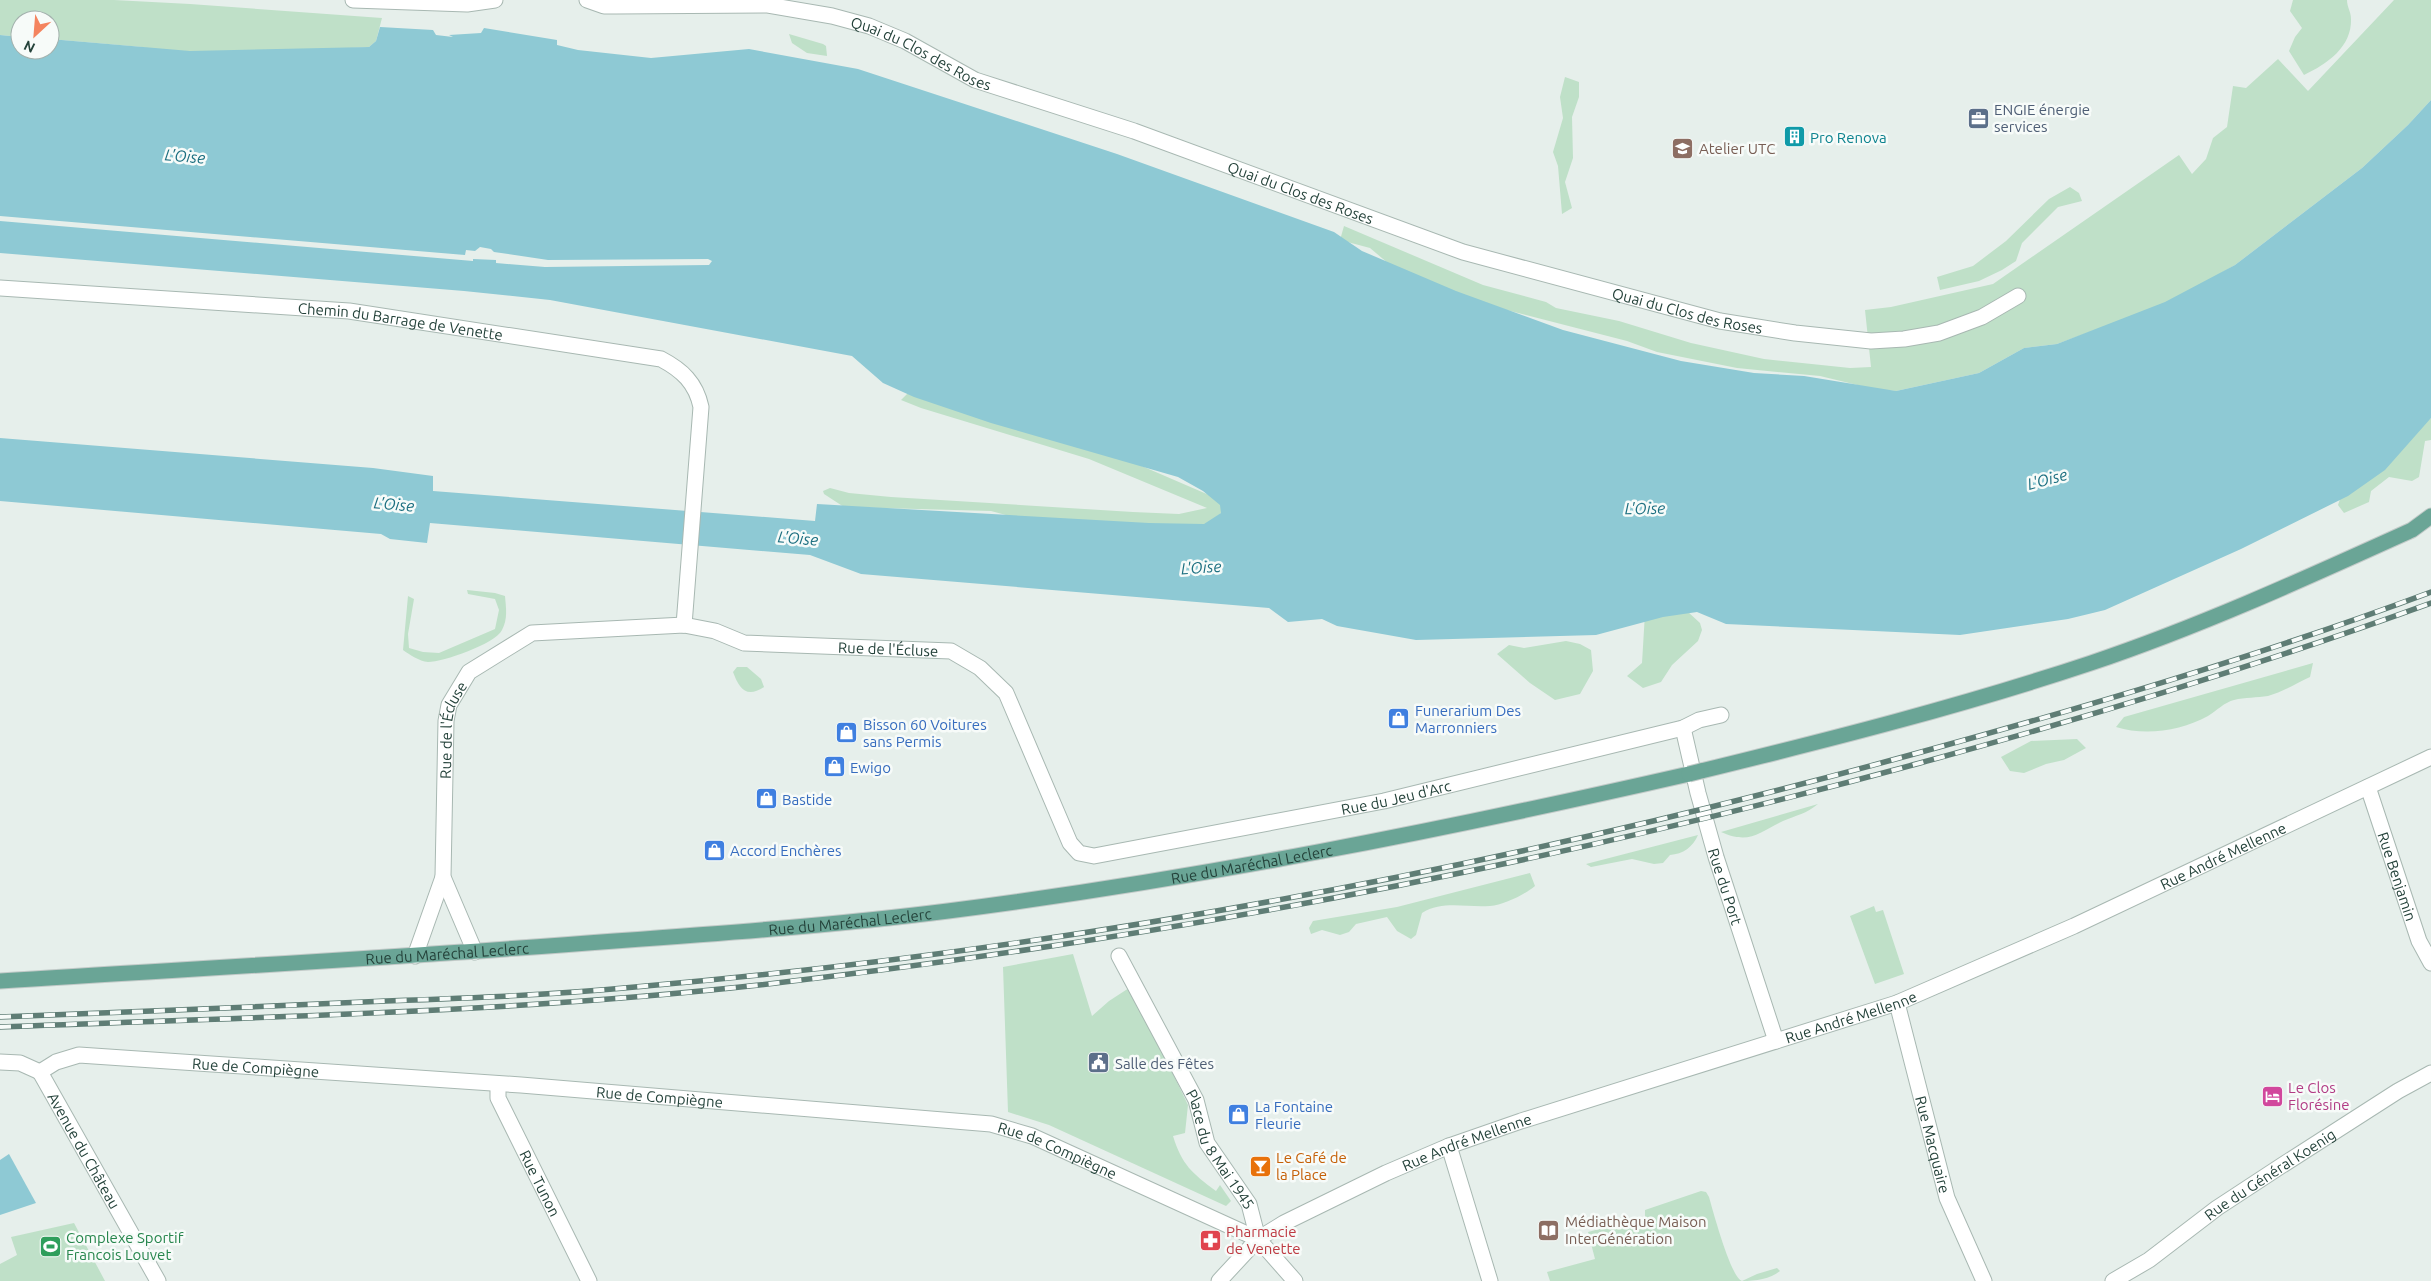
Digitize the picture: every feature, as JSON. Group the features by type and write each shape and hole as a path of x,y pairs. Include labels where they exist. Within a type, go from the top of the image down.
{"main road":[{"name":"Rue du Maréchal Leclerc","path":"0,981 475,952 785,928 946,911 1069,894 1191,875 1386,840 1493,818 1695,772 1938,712 2092,663 2249,604 2412,530 2431,516"}],"street":[{"path":"354,0 467,4 495,0"},
{"name":"Quai du Clos des Roses","path":"587,0 604,6 768,5 832,16 869,26 905,41 975,80 1134,130 1463,252 1720,321 1795,333 1871,340 1904,339 1939,333 1982,317 2018,296"},
{"name":"Chemin du Barrage de Venette","path":"0,288 349,311 661,359 676,367 688,377 698,395 702,423 684,625"},
{"name":"Rue de l'Écluse","path":"475,952 443,877 446,721 449,705 469,672 532,633 684,625 714,631 744,643 951,650 980,668 1006,693 1070,843"},
{"name":"Rue du Jeu d'Arc","path":"1070,843 1079,853 1094,856 1384,801 1683,728 1699,720 1721,715"},
{"name":"Rue du Port","path":"1683,728 1698,793 1716,857 1776,1041"},
{"name":"Rue André Mellenne","path":"1219,1281 1258,1239 1284,1223 1361,1185 1449,1146 1521,1120 1897,1003 2074,926 2431,757"},
{"name":"Rue Benjamin","path":"2368,787 2420,941 2431,963"},
{"path":"415,956 443,877"},
{"path":"431,910 457,909"},
{"name":"Place du 8 Mai 1945","path":"1119,956 1196,1100 1207,1143 1249,1204 1258,1239"},
{"name":"Rue Macquaire","path":"1897,1003 1948,1198 1984,1281"},
{"name":"Rue de Compiègne","path":"40,1072 56,1062 79,1055 498,1084 991,1124 1032,1136 1258,1239"},
{"path":"0,1062 20,1063 40,1072"},
{"name":"Avenue du Château","path":"40,1072 158,1281"},
{"name":"Rue du Général Koenig","path":"2113,1281 2150,1260 2218,1208 2281,1166 2398,1091 2431,1073"},
{"name":"Rue Tunon","path":"498,1084 498,1098 589,1281"},
{"path":"1449,1146 1490,1281"},
{"path":"1258,1239 1294,1281"}],"green space":[{"path":"0,0 114,0 382,18 376,41 369,47 334,49 339,51 162,52 142,47 60,40 60,10 10,10 10,36 0,35"},
{"path":"2293,0 2347,0 2351,16 2350,29 2343,46 2321,66 2304,75 2289,51 2295,37 2302,28 2290,11"},
{"path":"2394,0 2431,0 2431,100 2408,125 2362,168 2235,265 2171,302 2057,344 2024,348 1979,373 1896,391 1874,389 1820,376 1737,368 1657,352 1627,341 1487,305 1389,264 1370,248 1340,240 1344,226 1483,285 1546,302 1556,308 1619,321 1691,343 1764,359 1850,368 1871,367 1865,310 1891,307 1993,284 2179,155 2192,174 2206,159 2213,138 2227,127 2233,86 2246,88 2278,59 2308,91"},
{"path":"789,34 823,44 826,46 827,56 807,53 792,43"},
{"path":"1565,77 1579,82 1579,97 1572,117 1573,158 1565,182 1572,208 1562,214 1558,166 1553,152 1563,118 1560,97"},
{"path":"2070,187 2079,193 2082,201 2058,207 2022,243 2016,261 1979,281 1940,290 1937,277 1973,266 2006,241 2049,199"},
{"path":"910,391 1107,451 1209,495 1220,501 1225,510 1202,528 1021,519 991,511 844,507 824,494 823,491 830,488 849,493 891,497 1179,514 1207,508 1089,459 921,408 901,400"},
{"path":"2431,418 2431,440 2425,441 2419,477 2412,481 2389,477 2371,491 2369,502 2344,513 2338,505 2342,493"},
{"path":"467,590 505,596 505,622 502,630 497,635 490,641 468,651 435,661 421,660 403,650 408,596 414,599 408,634 409,648 423,652 439,653 495,629 499,610 495,599 468,594"},
{"path":"1688,612 1700,623 1702,630 1698,641 1672,665 1661,682 1643,688 1627,676 1642,663 1645,613"},
{"path":"1566,641 1580,644 1591,650 1593,671 1580,694 1555,700 1530,683 1497,654 1509,645 1524,648"},
{"path":"2313,663 2310,677 2290,687 2268,696 2231,701 2208,716 2186,725 2151,731 2127,730 2116,727 2124,717"},
{"path":"737,667 747,667 761,679 764,687 752,692 744,690 733,672"},
{"path":"2077,739 2086,748 2064,760 2046,764 2024,773 2010,771 2001,757 2031,741"},
{"path":"1818,804 1754,836 1731,836 1721,832"},
{"path":"1698,835 1687,849 1670,855 1663,863 1654,864 1632,859 1591,867 1586,864"},
{"path":"1530,873 1535,886 1507,902 1490,906 1455,905 1438,907 1422,913 1416,935 1411,939 1397,931 1387,917 1356,924 1349,932 1340,935 1322,930 1311,934 1309,928 1313,921 1397,907"},
{"path":"1874,906 1876,912 1883,910 1904,974 1875,984 1850,916"},
{"path":"1073,954 1092,1016 1109,1001 1129,988 1127,978 1188,1105 1185,1133 1173,1136 1176,1146 1189,1168 1200,1179 1216,1191 1220,1185 1231,1201 1226,1206 1049,1125 1008,1112 1003,967"},
{"path":"1701,1191 1706,1192 1709,1197 1728,1257 1733,1269 1742,1281 1550,1281 1547,1272 1595,1259 1588,1232 1645,1217 1645,1210"},
{"name":"Complexe Sportif Francois Louvet","path":"74,1223 105,1281 0,1281 0,1264 17,1255 11,1237"},
{"path":"1777,1268 1780,1271 1767,1278 1742,1281 1757,1274"}],"water":[{"name":"L'Oise","path":"380,27 433,30 436,35 453,37 449,35 481,33 484,28 557,40 557,45 578,50 651,58 749,49 858,69 1117,154 1334,232 1362,251 1456,291 1563,330 1681,361 1754,373 1804,376 1896,391 1979,373 2024,348 2057,344 2165,302 2235,265 2362,168 2408,125 2431,100 2431,418 2385,470 2348,496 2241,549 2105,610 2068,619 1960,635 1726,624 1697,612 1663,617 1596,635 1416,640 1337,626 1322,619 1288,622 1269,608 861,574 810,555 430,523 427,543 390,539 381,534 0,501 0,438 373,468 433,476 433,491 815,521 817,504 1149,523 1204,524 1221,513 1220,505 1203,491 1178,477 991,423 914,397 883,383 852,356 550,300 464,291 0,253 0,221 473,261 473,259 496,260 496,263 545,267 709,265 712,261 708,259 548,260 494,252 491,249 480,247 475,251 466,250 465,255 0,216 0,35 10,36 10,60 60,60 60,40 190,51 369,47 376,41"},
{"path":"9,1154 36,1203 0,1215 0,1160"}],"railway":[{"path":"0,1017 479,997 635,987 799,971 963,950 1126,926 1289,898 1451,866 1612,831 1772,792 2058,714 2308,636 2431,592"},
{"path":"0,1027 380,1013 570,1002 664,994 759,985 906,967 1198,922 1344,896 1489,867 1777,801 1920,763 2113,708 2241,668 2431,603"}],"place":[{"name":"ENGIE énergie services","path":"1978,118"},
{"name":"Pro Renova","path":"1794,137"},
{"name":"Atelier UTC","path":"1683,148"},
{"name":"Funerarium Des Marronniers","path":"1399,719"},
{"name":"Bisson 60 Voitures sans Permis","path":"847,733"},
{"name":"Ewigo","path":"834,767"},
{"name":"Bastide","path":"766,799"},
{"name":"Accord Enchères","path":"714,850"},
{"name":"Salle des Fêtes","path":"1099,1063"},
{"name":"Le Clos Florésine","path":"2272,1096"},
{"name":"La Fontaine Fleurie","path":"1239,1115"},
{"name":"Le Café de la Place","path":"1260,1166"},
{"name":"Médiathèque Maison InterGénération","path":"1549,1230"},
{"name":"Pharmacie de Venette","path":"1210,1240"},
{"name":"Complexe Sportif Francois Louvet","path":"50,1246"}]}
